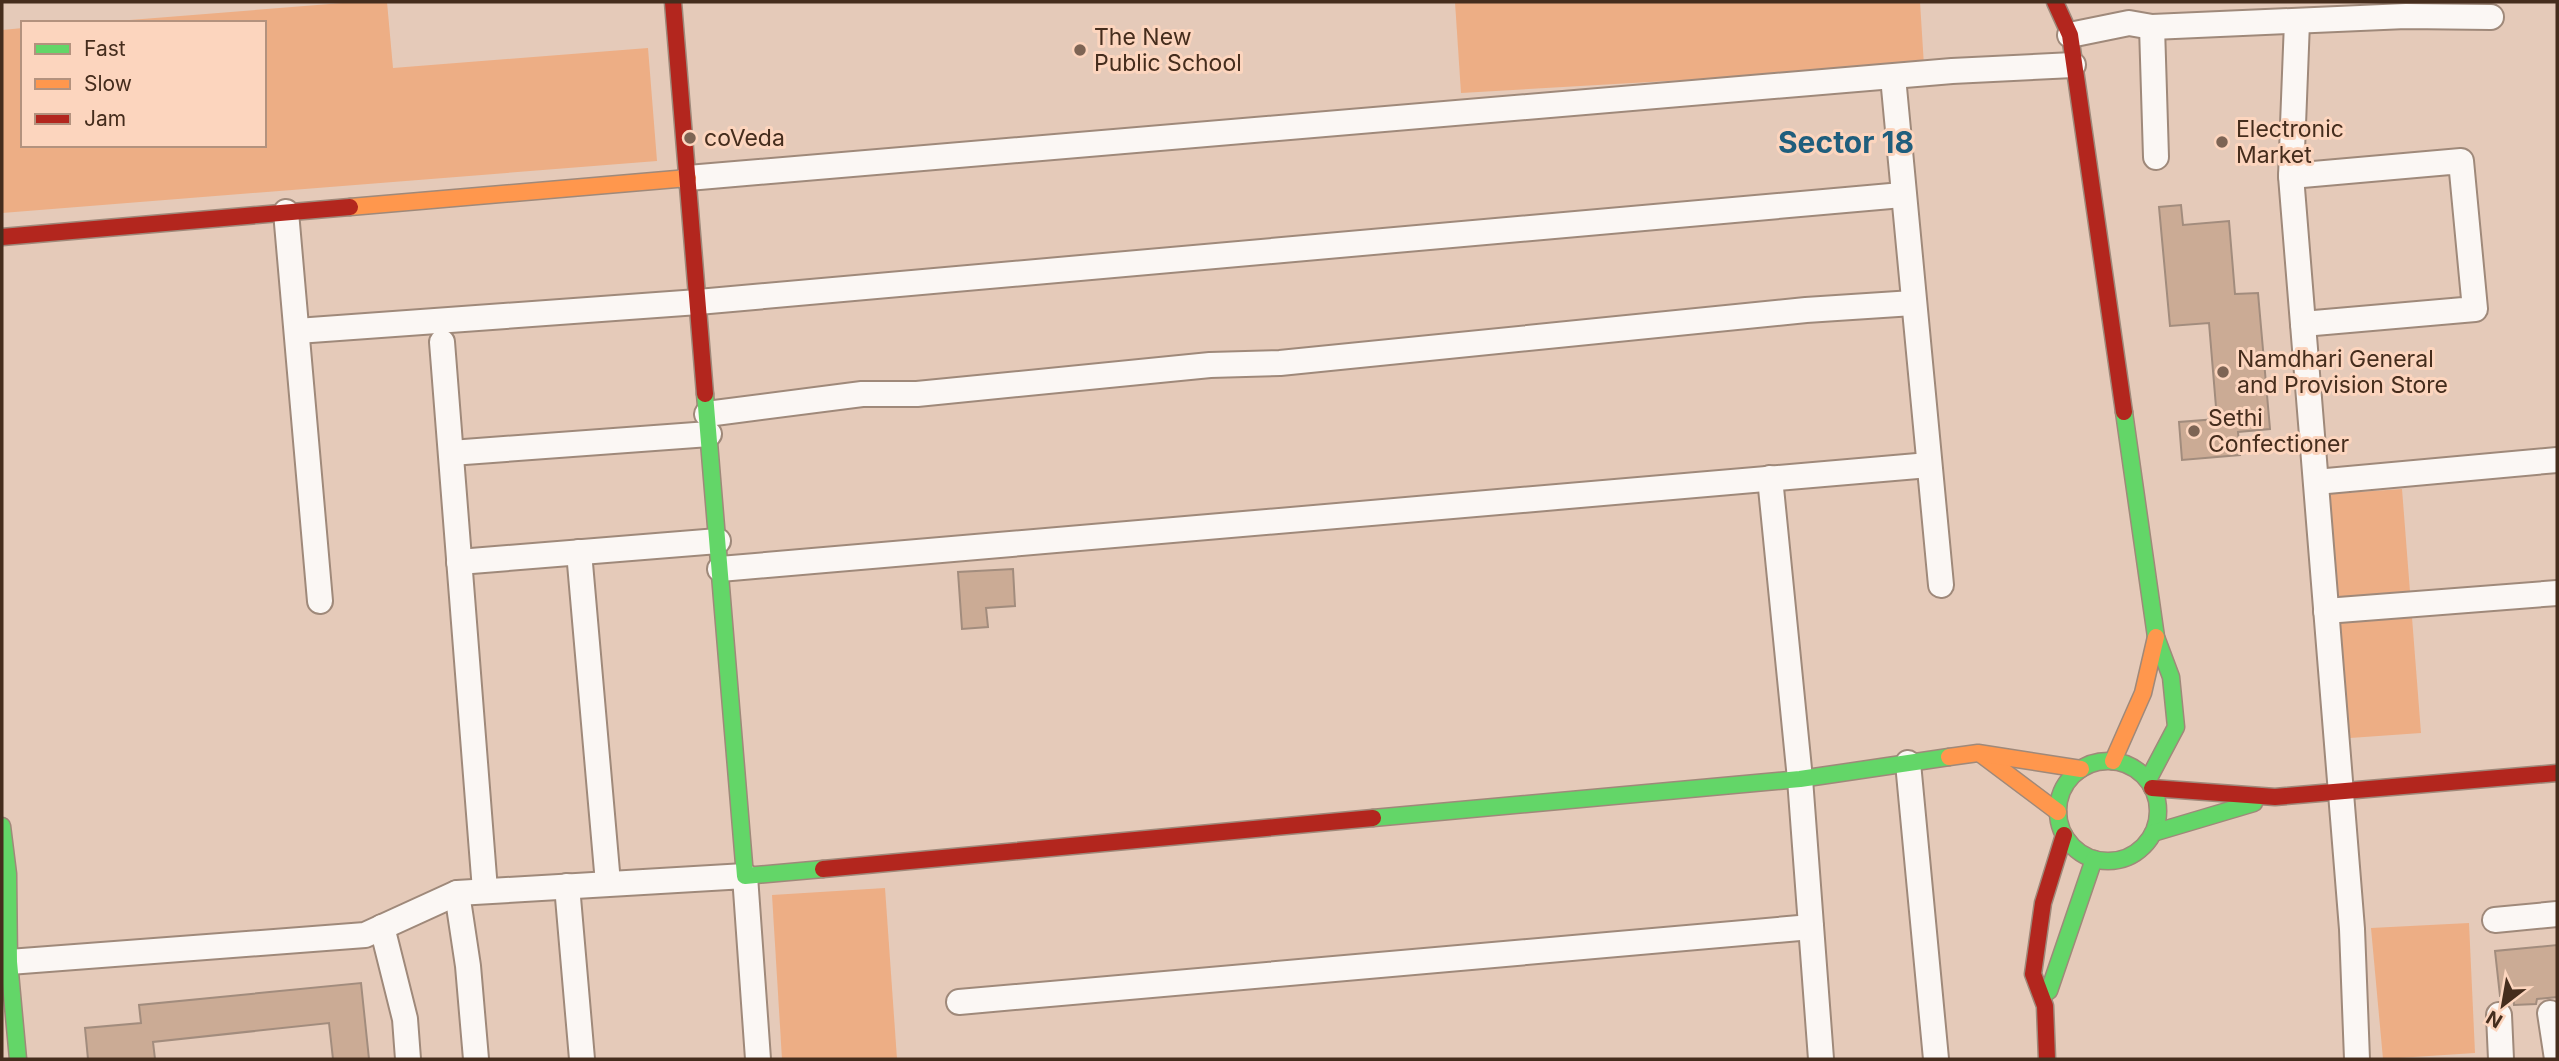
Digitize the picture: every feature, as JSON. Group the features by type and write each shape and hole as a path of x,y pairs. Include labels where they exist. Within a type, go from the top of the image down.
{"street":[{"path":"673,2 758,1059"},
{"path":"2055,2 2070,34 2156,637 2171,677 2176,727 2150,784 2158,818 2153,833 2135,854 2108,861 2094,859 2072,846 2064,835 2058,812 2060,795 2068,780 2081,769 2096,762 2113,761 2126,764 2150,784 2275,797 2557,773"},
{"path":"2070,34 2129,23 2152,27 2406,16 2491,17"},
{"path":"2297,22 2291,176 2357,1002 2357,1059"},
{"path":"2152,27 2156,157"},
{"path":"2,237 1893,77 2073,65"},
{"path":"1893,77 1902,195 1941,585"},
{"path":"2291,176 2461,161 2475,309 2303,324"},
{"path":"297,331 698,302 1902,195"},
{"path":"286,212 320,601"},
{"path":"451,453 708,424 862,394 917,394 1210,365 1280,363 1807,310 1913,303"},
{"path":"442,342 485,890"},
{"path":"2316,482 2557,460"},
{"path":"720,569 1929,465"},
{"path":"1770,478 1800,779 1821,1059"},
{"path":"459,562 718,541"},
{"path":"579,552 608,883"},
{"path":"2326,611 2557,593"},
{"path":"2113,761 2143,693 2156,637"},
{"path":"9,962 365,935 457,893 485,890 745,876 1800,779 1978,753 2081,769"},
{"path":"1978,753 2058,812"},
{"path":"1908,763 1936,1059"},
{"path":"2153,833 2275,797"},
{"path":"2,826 8,874 9,962 18,1059"},
{"path":"2047,1059 2045,1006 2034,974 2043,903 2064,835"},
{"path":"2045,1006 2094,859"},
{"path":"567,886 582,1059"},
{"path":"457,893 468,966 476,1059"},
{"path":"2495,920 2557,914"},
{"path":"382,927 405,1018 408,1059"},
{"path":"959,1002 1811,927"},
{"path":"2550,1013 2557,1059"},
{"path":"2499,1015 2501,1059"}],"shaded area":[{"path":"355,2 387,2 393,68 648,48 657,161 2,213 2,30 21,28 21,147 266,147 266,21 117,21"},
{"path":"1455,2 1920,2 1924,66 1461,93"},
{"path":"2402,489 2421,733 2350,738 2330,494"},
{"path":"885,888 897,1059 782,1059 772,895"},
{"path":"2469,923 2475,1053 2383,1059 2371,928"}],"building":[{"path":"2181,205 2183,225 2229,221 2235,294 2258,293 2270,429 2238,432 2240,455 2182,460 2179,422 2217,419 2209,323 2170,326 2159,207"},
{"path":"1013,569 1015,606 986,608 988,627 962,629 958,572"},
{"path":"2557,945 2557,997 2537,999 2536,1004 2514,1005 2513,995 2500,996 2495,951"},
{"path":"361,983 369,1059 333,1059 329,1023 153,1042 155,1059 88,1059 85,1028 141,1023 139,1005"}],"traffic: fast":[{"path":"705,394 745,876 823,869"},
{"path":"2124,412 2156,637 2171,677 2176,727 2148,780"},
{"path":"1373,818 1800,779 1949,757"},
{"path":"2108,761 2127,765 2143,776 2154,792 2158,811 2154,830 2143,846 2127,857 2108,861 2089,857 2073,846 2062,830 2058,811 2062,792 2073,776 2089,765 2108,761"},
{"path":"2153,833 2254,803"},
{"path":"2,826 8,874 9,962 18,1059"},
{"path":"2049,991 2094,859"}],"traffic: slow":[{"path":"350,207 688,178"},
{"path":"2113,761 2143,693 2156,637"},
{"path":"1949,757 1978,753 2081,769"},
{"path":"1982,755 2058,812"}],"traffic: jam":[{"path":"673,2 705,394"},
{"path":"2055,2 2070,35 2124,412"},
{"path":"2,237 350,207"},
{"path":"2152,788 2275,797 2557,773"},
{"path":"823,869 1373,818"},
{"path":"2047,1059 2045,1006 2033,974 2043,903 2064,835"}],"place":[{"name":"The New Public School","path":"1080,50"},
{"name":"coVeda","path":"690,138"},
{"name":"Electronic Market","path":"2222,142"},
{"name":"Namdhari General and Provision Store","path":"2223,372"},
{"name":"Sethi Confectioner","path":"2194,431"}],"district":[{"name":"Sector 18","path":"1846,143"}]}
